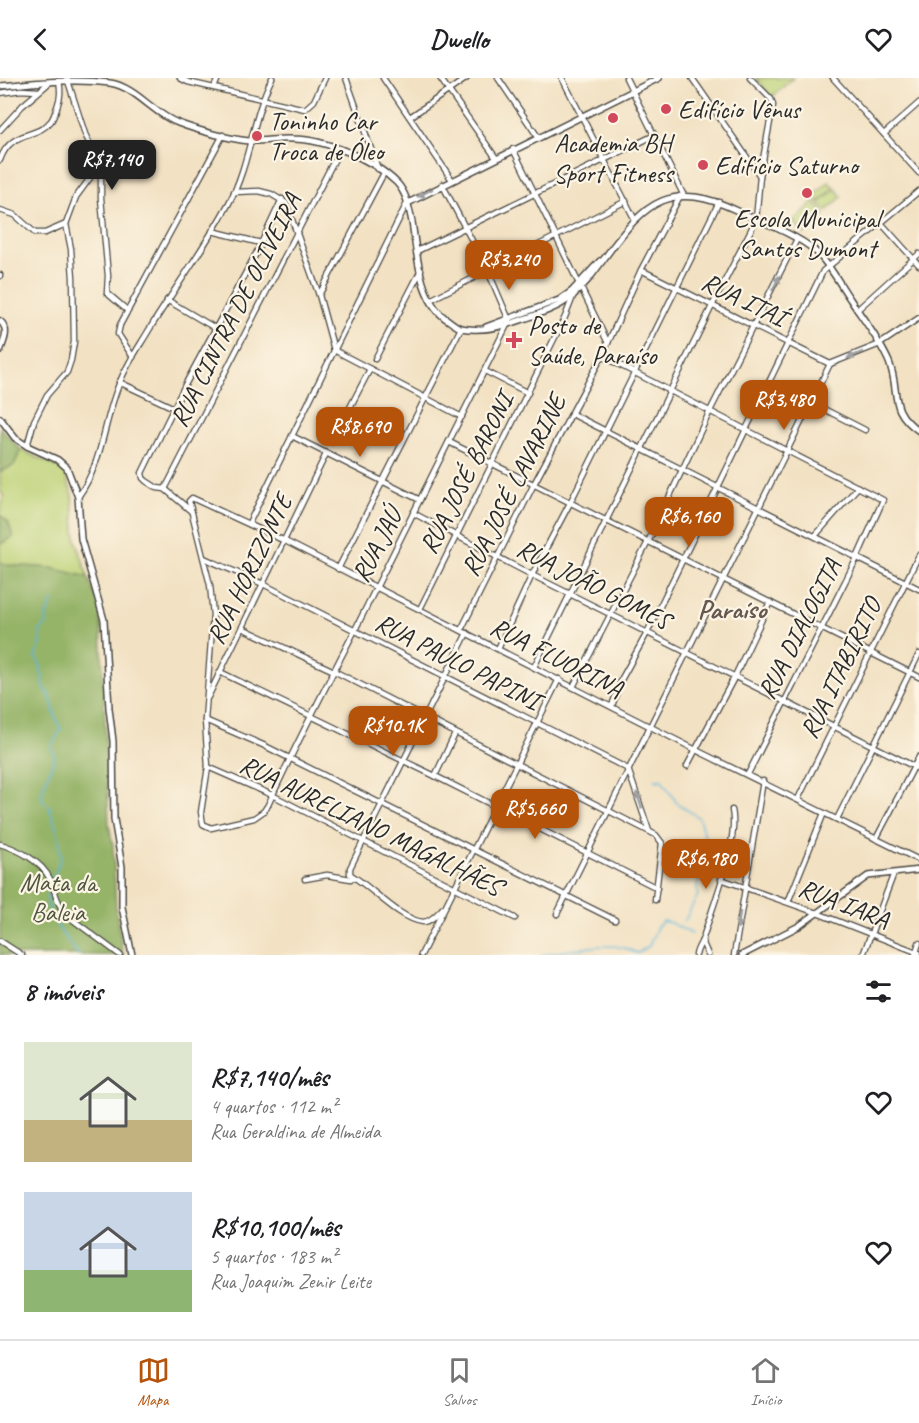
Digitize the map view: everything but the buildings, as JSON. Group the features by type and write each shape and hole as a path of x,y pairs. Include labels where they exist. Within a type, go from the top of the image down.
{"street":[{"path":"180,78 214,88 308,108 325,78"},
{"path":"214,88 219,78"},
{"path":"78,497 94,471 119,382 167,300 213,231 234,192 262,98 272,78"},
{"path":"346,78 369,147 381,171"},
{"path":"383,78 452,180"},
{"path":"441,78 496,158"},
{"path":"410,117 467,78"},
{"path":"498,78 538,137"},
{"path":"562,78 635,220"},
{"path":"626,78 682,196"},
{"path":"249,523 408,202 658,78"},
{"path":"692,78 760,176"},
{"path":"534,667 669,391 756,220 760,176 773,105 771,99 750,78"},
{"path":"834,78 919,172"},
{"path":"0,160 7,147 15,139 39,130 50,122 60,97 59,81"},
{"path":"0,86 59,81 112,83 129,91 176,123 250,141 303,139 319,141 369,163 398,185 408,202 421,270 430,300 441,315 461,328 494,329 555,308 598,269 635,220 652,206 670,198 682,196 697,196 719,202 815,250 880,344 890,365 899,411 906,422 919,431"},
{"path":"68,81 85,134 101,168 101,198 108,276 107,293 128,311"},
{"path":"0,130 38,91 50,82"},
{"path":"0,93 21,90 38,91"},
{"path":"884,134 919,103"},
{"path":"133,357 118,334 120,325 223,135"},
{"path":"417,251 655,135"},
{"path":"369,147 369,163"},
{"name":"RUA CINTRA DE OLIVEIRA","path":"165,489 340,149"},
{"path":"513,149 608,343"},
{"path":"319,295 381,171"},
{"path":"27,446 31,430 47,395 67,372 71,360 74,342 73,278 66,224 76,197 90,178"},
{"path":"442,184 488,271 508,323"},
{"path":"234,192 259,191 271,194 288,206 319,295 334,350 462,417"},
{"path":"612,706 621,681 684,558 823,271 919,192"},
{"name":"RUA JOSÉ LAVARINE","path":"461,630 534,484 602,356 640,270 682,196"},
{"path":"208,767 205,720 213,615 204,558 192,512 165,489 157,488 146,481 142,472 282,200"},
{"path":"430,300 626,201"},
{"path":"498,649 532,575 719,202"},
{"path":"0,210 15,215 35,233 45,232 66,224"},
{"path":"882,224 919,265"},
{"path":"213,231 261,243"},
{"path":"573,687 649,540 710,411 797,240"},
{"path":"857,310 919,254"},
{"path":"375,359 421,270"},
{"name":"RUA ITAÍ","path":"640,270 831,364"},
{"name":"RUA JOSÉ BARONI","path":"420,609 565,317 574,292"},
{"path":"167,300 215,328"},
{"path":"557,914 831,364 880,344 919,318"},
{"path":"0,321 6,330 0,351"},
{"name":"RUA JAÚ","path":"208,767 201,820 207,827 217,827 254,818 264,811 508,323"},
{"path":"338,568 461,328"},
{"path":"602,356 858,487 814,536"},
{"path":"332,442 370,369"},
{"path":"485,371 528,393"},
{"path":"119,382 174,408"},
{"path":"812,403 865,430"},
{"path":"572,414 919,589"},
{"path":"0,418 15,438 58,460 67,468 78,497 81,539 104,620 113,741 114,819 122,867 122,907 132,955"},
{"path":"292,436 420,500"},
{"path":"449,442 919,676"},
{"name":"RUA HORIZONTE","path":"206,701 326,454"},
{"name":"RUA DIALOGITA","path":"748,774 820,627 857,558 883,500 858,487"},
{"name":"RUA FLUORINA","path":"192,512 189,501 194,498 249,523 696,750 919,860"},
{"name":"RUA JOÃO GOMES","path":"413,513 917,768"},
{"name":"RUA ITABIRITO","path":"798,799 919,555"},
{"name":"RUA PAULO PAPINI","path":"204,558 263,584 628,769"},
{"path":"687,766 735,676 770,602"},
{"path":"242,628 334,671 659,837 662,843 655,900"},
{"path":"447,904 430,919 422,921 393,909 350,874 350,868 467,633"},
{"path":"837,819 919,654"},
{"path":"220,672 435,776 494,808 657,888"},
{"path":"422,955 536,722 559,680"},
{"path":"205,720 238,733 382,803 615,920"},
{"path":"435,776 455,734"},
{"path":"876,839 917,768 919,757"},
{"name":"RUA AURELIANO MAGALHÃES","path":"208,767 273,795 515,918"},
{"path":"628,769 649,831"},
{"path":"734,955 763,782"},
{"path":"696,955 734,834 732,810"},
{"path":"788,903 824,813"},
{"path":"0,844 18,850 44,870 60,907 69,918 120,955"},
{"path":"744,955 799,926 868,876 919,870"},
{"path":"863,955 894,873"},
{"path":"305,879 327,875 351,879 354,877"},
{"name":"RUA IARA","path":"721,879 817,913 916,954"},
{"path":"0,941 22,955"},
{"path":"702,941 708,955"},
{"path":"916,954 919,943"}],"green space":[{"path":"756,78 793,78 772,97"},
{"path":"829,182 834,188 819,202 813,196"},
{"path":"836,189 842,197 826,211 819,203"},
{"path":"814,202 825,215 804,234 793,221"},
{"path":"0,427 21,450 14,465 0,472"},
{"path":"21,450 58,467 65,473 72,494 76,539 88,577 51,568 8,565 0,562 0,544 13,537 8,522 0,515 3,496 0,489 0,472 14,465"},
{"path":"0,515 8,522 13,537 0,544"},
{"name":"Mata da Baleia","path":"0,562 8,565 51,568 88,577 98,603 101,623 109,824 113,845 116,910 123,955 0,955"}],"waterway":[{"path":"53,601 46,616 47,624 40,631 41,643 35,657 40,664 44,687 50,696 61,729 51,747 55,756 42,791 42,800 49,806 59,838 61,857 53,879"},
{"path":"655,779 657,781 661,779 677,803 699,818 704,835 706,848 704,868 697,885 698,895 684,922"},
{"path":"50,886 48,905 51,914 79,955"},
{"path":"541,955 602,946 620,947 638,953 649,946 657,927 663,921 692,934"}],"place":[{"name":"Edifício Vênus","path":"666,109"},
{"name":"Academia BH Sport Fitness","path":"613,118"},
{"name":"Toninho Car Troca de Óleo","path":"257,136"},
{"name":"Edifício Saturno","path":"703,165"},
{"name":"Escola Municipal Santos Dumont","path":"807,193"},
{"name":"Posto de Saúde, Paraíso","path":"514,340"}],"district":[{"name":"Paraíso","path":"732,609"}]}
